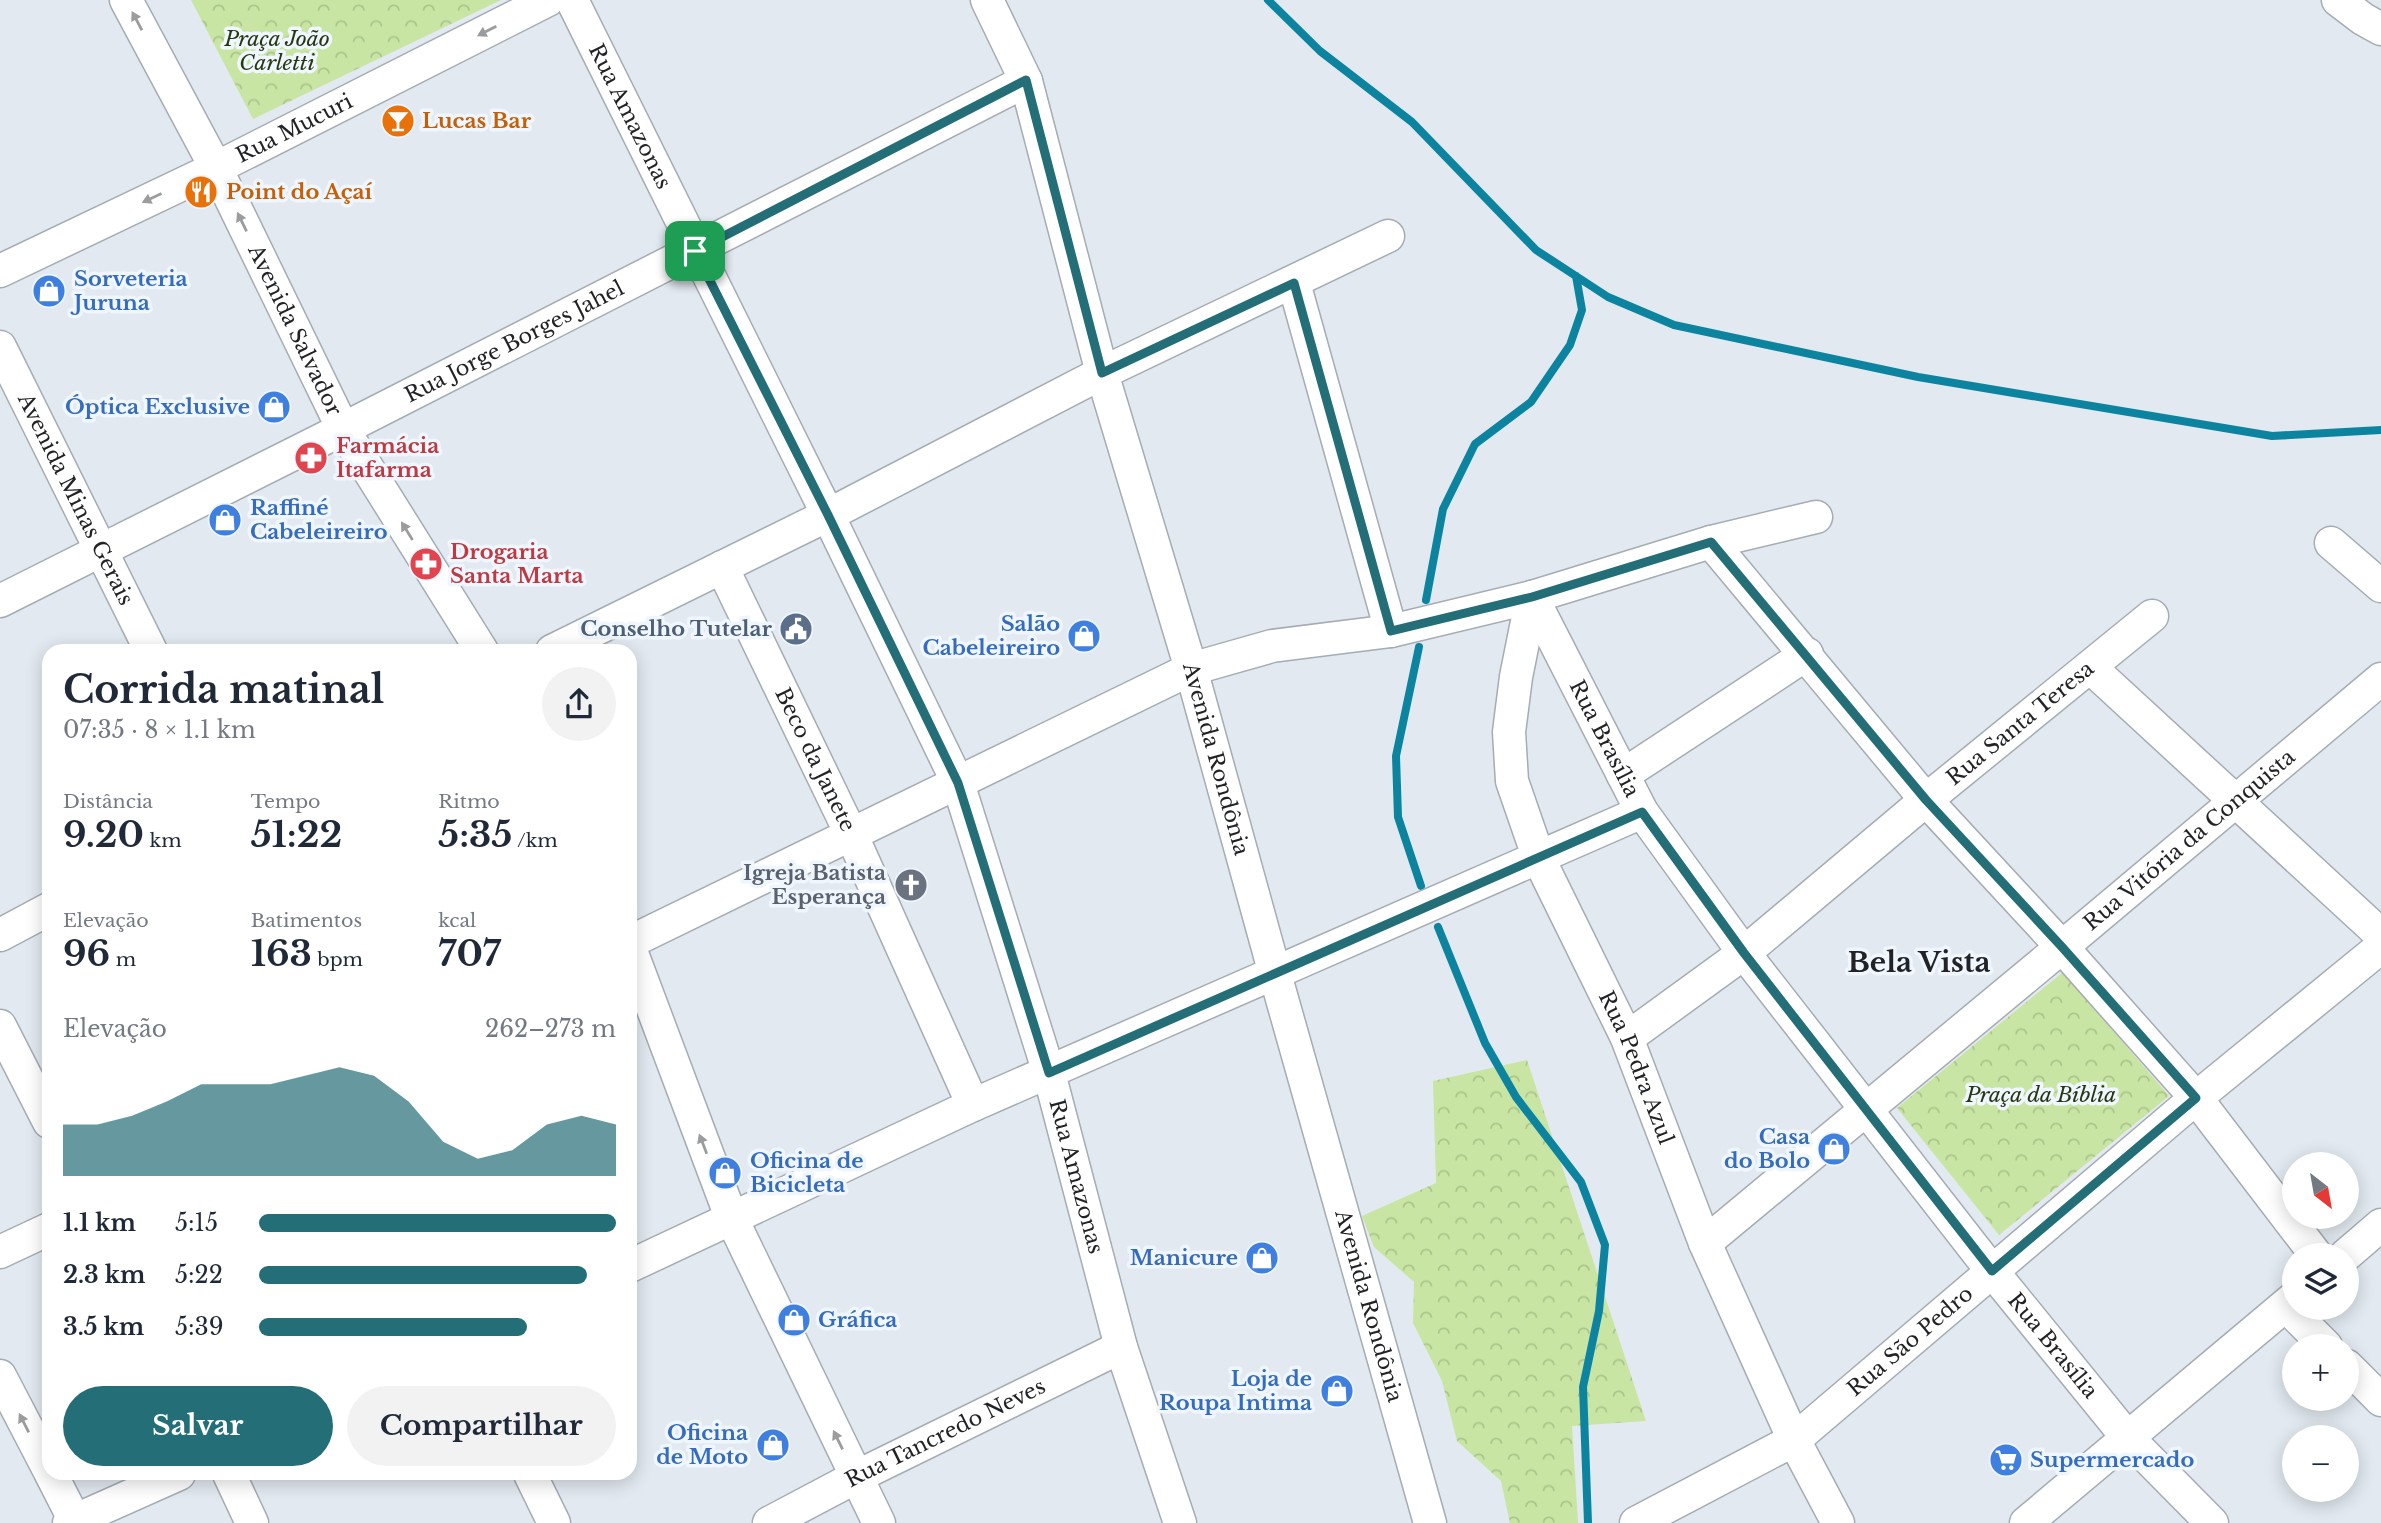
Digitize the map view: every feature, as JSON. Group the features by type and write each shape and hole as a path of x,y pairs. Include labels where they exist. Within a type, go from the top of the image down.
{"street":[{"name":"Avenida Salvador","path":"126,0 216,168 343,429 478,644"},
{"name":"Rua Mucuri","path":"0,271 216,168 548,0"},
{"name":"Rua Amazonas","path":"572,0 958,783 1049,1073 1121,1347 1180,1523"},
{"name":"Avenida Rondônia","path":"987,0 1026,80 1102,373 1191,669 1430,1523"},
{"path":"2338,0 2381,29"},
{"name":"Rua Jorge Borges Jahel","path":"0,601 695,251 1026,80"},
{"path":"566,644 828,515 1102,373 1388,236"},
{"path":"1294,283 1391,631"},
{"name":"Avenida Minas Gerais","path":"0,347 147,644"},
{"path":"637,942 1191,669 1272,646 1391,631 1532,597 1711,542 1816,517"},
{"path":"1711,542 1926,800 2196,1098 2307,1243"},
{"path":"2330,543 2381,586"},
{"name":"Beco da Janete","path":"722,567 852,836 973,1105"},
{"name":"Rua Brasília","path":"1532,597 1642,812 1744,953 1992,1271 2127,1437 2212,1523"},
{"name":"Rua Pedra Azul","path":"1532,597 1516,677 1509,732 1511,781 1539,859 1627,1038 1705,1243 1794,1440 1838,1523"},
{"name":"Rua Santa Teresa","path":"1627,1038 1744,953 1926,800 2151,617"},
{"path":"1623,775 1807,654"},
{"path":"2090,667 2381,935"},
{"name":"Rua Vitória da Conquista","path":"1705,1243 2381,678"},
{"path":"637,1263 973,1105 1642,812"},
{"path":"0,935 42,913"},
{"name":"Rua São Pedro","path":"1636,1523 1794,1440 2196,1098 2381,947"},
{"path":"637,964 731,1217 879,1523"},
{"path":"0,1027 42,1108"},
{"path":"2359,1244 2381,1225"},
{"path":"0,1252 42,1232"},
{"path":"2026,1523 2282,1309"},
{"path":"2305,1320 2316,1334"},
{"name":"Rua Tancredo Neves","path":"769,1523 856,1477 1121,1347"},
{"path":"0,1376 42,1457"},
{"path":"2359,1378 2381,1400"},
{"path":"54,1480 74,1522 166,1480"},
{"path":"232,1480 253,1523"},
{"path":"533,1480 554,1523"}],"green space":[{"name":"Praça João Carletti","path":"191,0 501,0 253,119"},
{"name":"Praça da Bíblia","path":"2063,972 2169,1096 1999,1235 1897,1108"},
{"path":"1527,1060 1646,1421 1572,1426 1578,1523 1510,1523 1501,1481 1457,1441 1442,1381 1413,1323 1414,1282 1374,1247 1362,1216 1436,1183 1433,1081"}],"waterway":[{"path":"1268,0 1320,51 1412,122 1536,250 1608,297 1674,325 1918,377 2272,436 2381,430"},
{"path":"1426,600 1443,509 1475,444 1531,402 1570,345 1582,310 1576,276"},
{"path":"1419,647 1396,756 1398,817 1421,886"},
{"path":"1438,927 1485,1043 1516,1097 1581,1182 1605,1245 1599,1311 1583,1387 1588,1523"}],"place":[{"name":"Lucas Bar","path":"398,121"},
{"name":"Point do Açaí","path":"201,192"},
{"name":"Sorveteria Juruna","path":"49,291"},
{"name":"Óptica Exclusive","path":"274,407"},
{"name":"Farmácia Itafarma","path":"311,458"},
{"name":"Raffiné Cabeleireiro","path":"225,520"},
{"name":"Drogaria Santa Marta","path":"426,564"},
{"name":"Conselho Tutelar","path":"796,629"},
{"name":"Salão Cabeleireiro","path":"1084,636"},
{"name":"Igreja Batista Esperança","path":"911,885"},
{"name":"Casa do Bolo","path":"1834,1149"},
{"name":"Oficina de Bicicleta","path":"725,1173"},
{"name":"Manicure","path":"1262,1258"},
{"name":"Gráfica","path":"794,1320"},
{"name":"Loja de Roupa Intima","path":"1337,1391"},
{"name":"Oficina de Moto","path":"773,1445"},
{"name":"Supermercado","path":"2006,1460"}],"district":[{"name":"Bela Vista","path":"1919,962"}],"route":[{"path":"1026,80 1102,373 1294,283 1391,631 1532,597 1711,542 1926,800 2196,1098 1992,1271 1744,953 1642,812 1049,1073 958,783 828,515 695,251 1026,80"}]}
